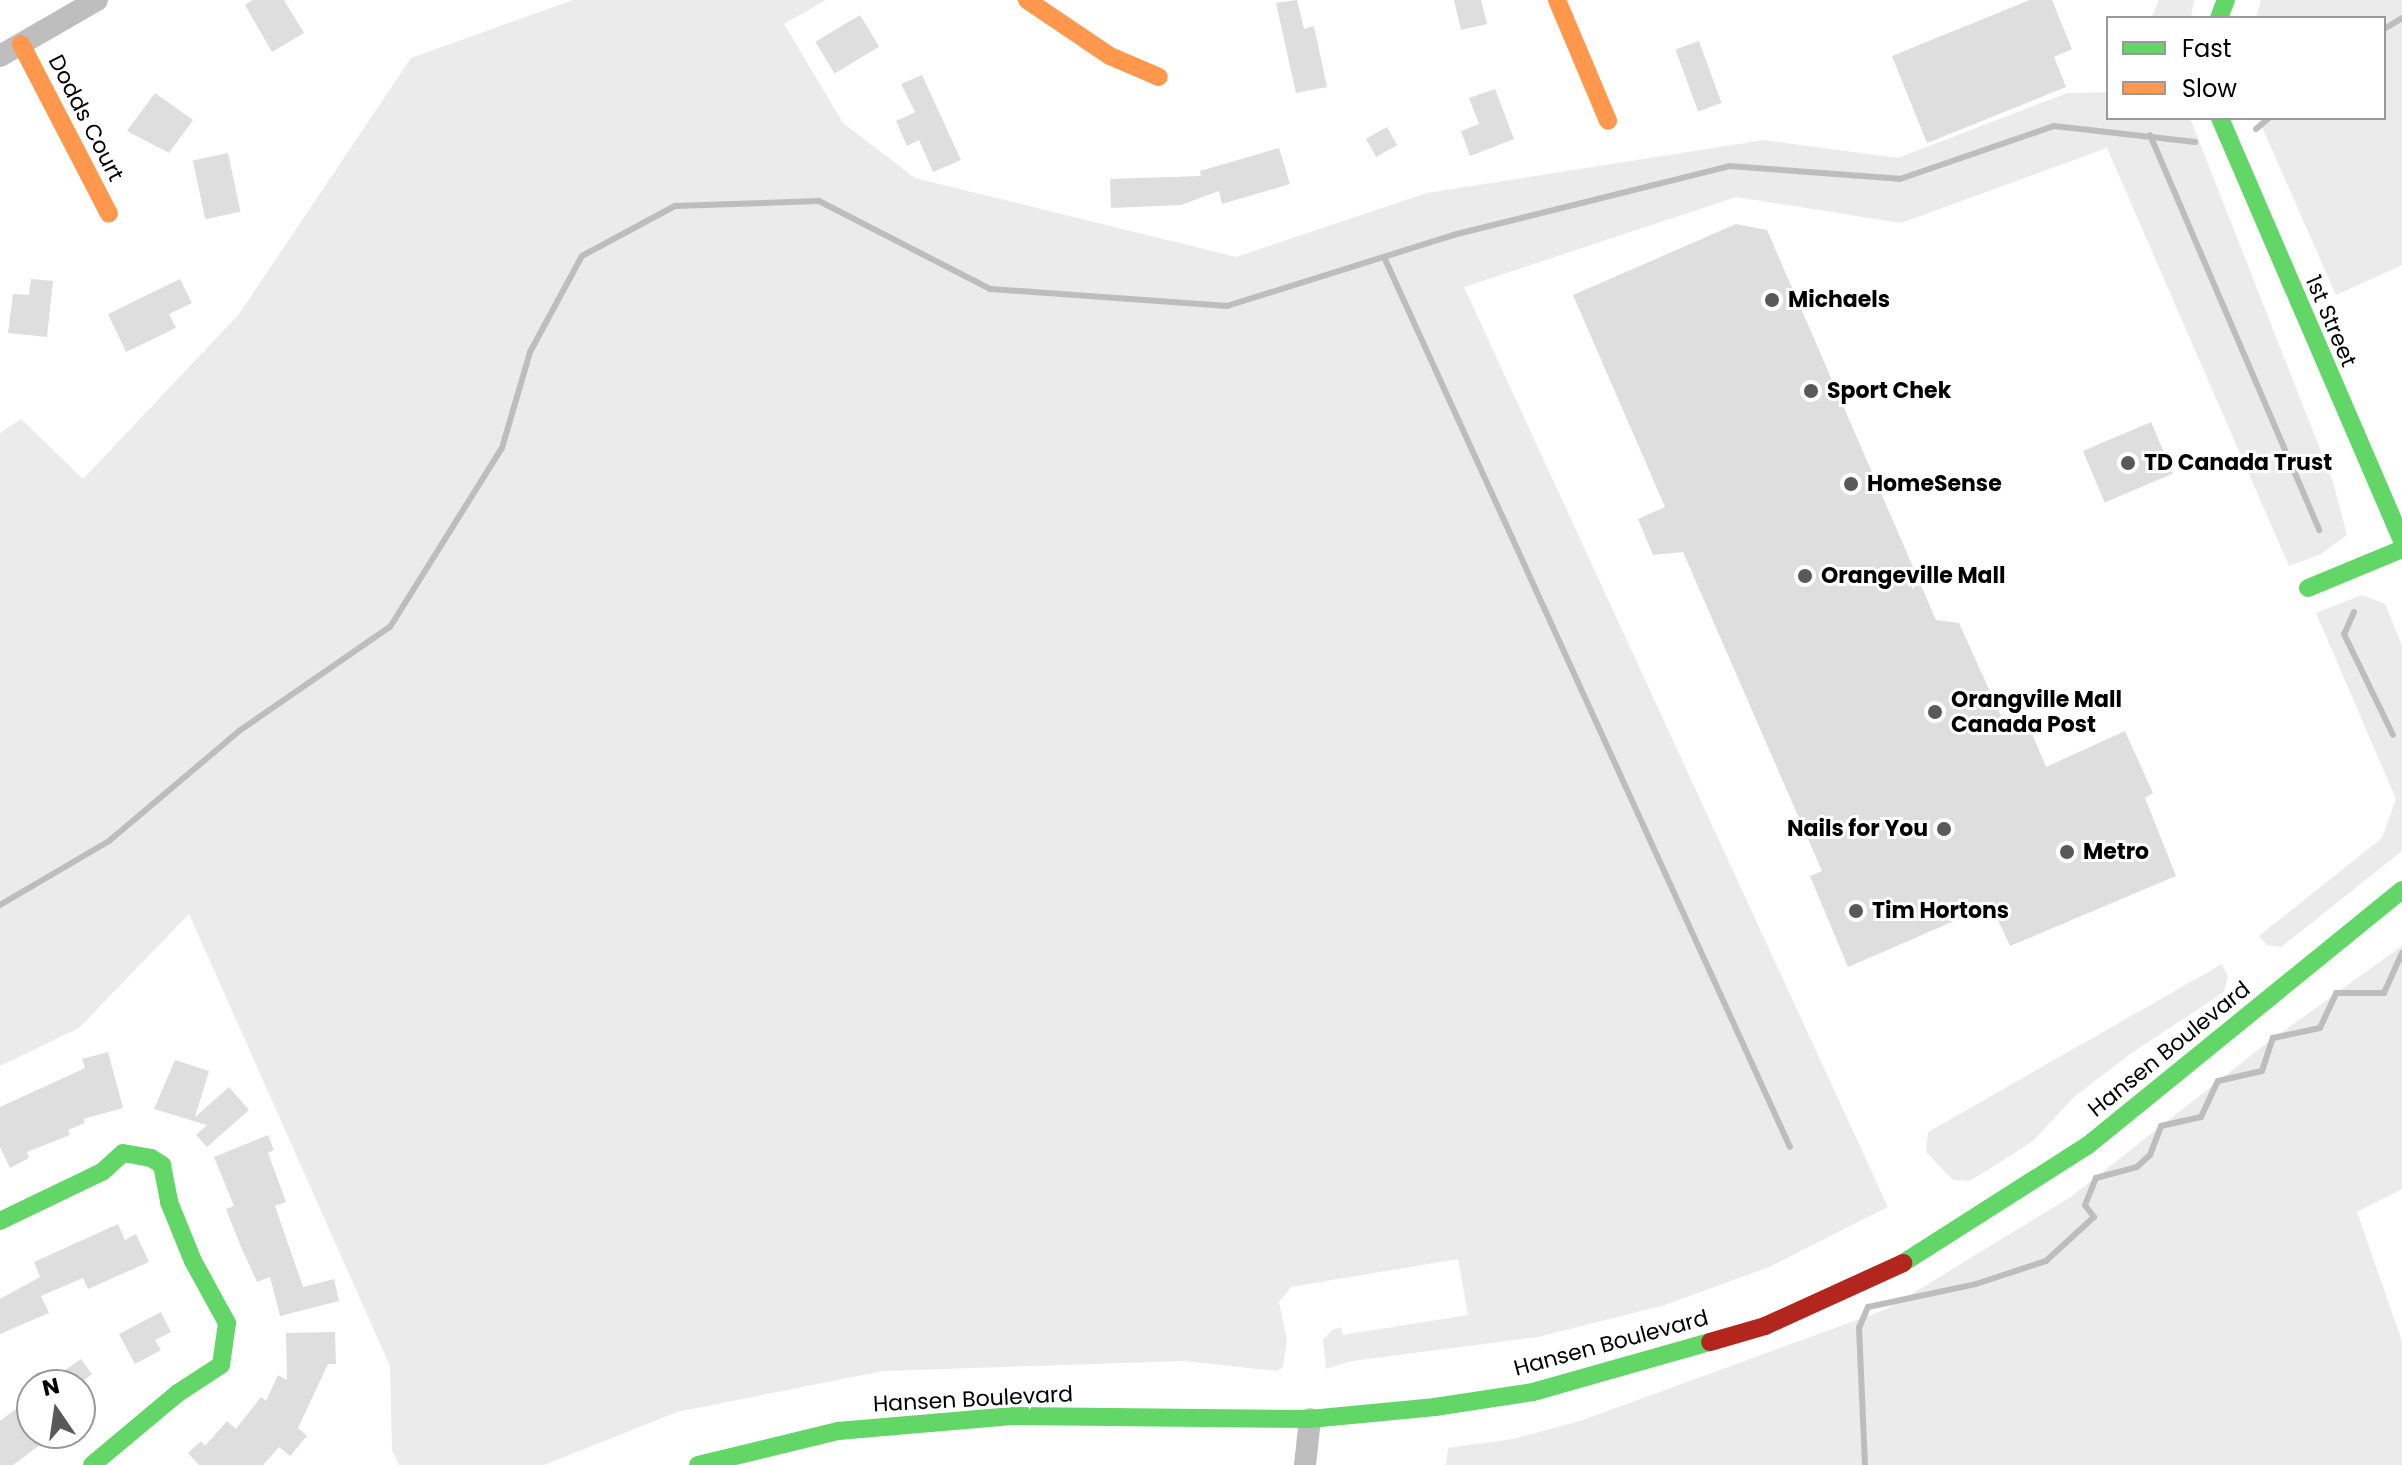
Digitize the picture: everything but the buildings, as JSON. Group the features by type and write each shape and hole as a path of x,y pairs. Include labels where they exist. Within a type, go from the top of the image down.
{"street":[{"path":"0,56 97,0"},
{"path":"1027,0 1110,56 1159,77"},
{"path":"1557,0 1608,121"},
{"name":"Dodds Court","path":"21,44 109,214"},
{"name":"1st Street","path":"2221,120 2402,540"},
{"path":"2308,588 2402,549"},
{"name":"Hansen Boulevard","path":"698,1465 838,1431 1012,1416 1310,1419 1533,1392 1765,1326 1908,1261 2087,1146 2402,890"},
{"path":"0,1221 102,1172 123,1153 151,1158 162,1165 169,1202 193,1261 227,1323 229,1335 221,1365 178,1393 92,1465"},
{"path":"1305,1465 1310,1419"}],"shaded area":[{"path":"573,0 826,0 784,24 843,123 915,178 1236,257 1427,193 1764,140 1898,158 2067,93 2106,92 2106,120 2191,120 2333,482 2347,535 2321,554 2289,566 2107,148 1901,223 1736,197 1464,287 1888,1207 1769,1267 1665,1305 1538,1337 1352,1361 1326,1369 1323,1340 1332,1330 1341,1327 1343,1335 1468,1315 1458,1259 1291,1287 1279,1302 1287,1340 1283,1367 1277,1371 1184,1361 883,1371 677,1412 544,1465 399,1465 392,1450 390,1366 189,914 79,1028 0,1066 0,433 21,419 83,479 239,314 411,58"},
{"path":"2159,0 2194,0 2191,16 2152,16"},
{"path":"2261,0 2402,0 2402,265 2336,295 2259,120 2386,120 2386,16 2257,16"},
{"path":"2362,595 2385,604 2402,645 2402,851 2281,947 2267,945 2259,936 2382,838 2396,799 2316,613"},
{"path":"2402,946 2402,1189 2357,1212 2402,1341 2402,1465 1446,1465 1448,1448 1513,1439 1583,1420 1887,1309 2072,1196 2263,1046"},
{"path":"2222,964 2228,977 2224,992 2130,1054 2074,1097 2033,1141 1994,1166 1969,1181 1953,1180 1926,1152 1928,1132"}],"waterway":[{"path":"2386,28 2402,18"},
{"path":"2256,129 2267,120"},
{"path":"0,905 109,841 239,731 390,627 502,448 530,352 582,256 675,206 819,201 990,289 1227,306 1453,235 1729,166 1900,179 2054,126 2195,142"},
{"path":"2150,135 2319,530"},
{"path":"1384,257 1790,1147"},
{"path":"2354,612 2344,634 2393,735"},
{"path":"1865,1465 1859,1328 1868,1307 1976,1284 2046,1261 2094,1217 2085,1205 2096,1178 2137,1167 2150,1155 2161,1126 2201,1117 2218,1081 2262,1071 2273,1038 2320,1028 2336,993 2384,993 2402,953"}],"traffic: fast":[{"path":"2220,16 2226,0"},
{"path":"2221,120 2402,540"},
{"path":"2308,588 2402,549"},
{"path":"1903,1263 2087,1146 2402,890"},
{"path":"0,1221 102,1172 123,1153 151,1158 162,1165 169,1202 193,1261 227,1323 221,1365 178,1393 92,1465"},
{"path":"698,1465 838,1431 1012,1416 1310,1419 1435,1407 1533,1392 1710,1342"}],"traffic: slow":[{"path":"1027,0 1110,56 1159,77"},
{"path":"1557,0 1608,121"},
{"path":"21,44 109,214"}],"traffic: jam":[{"path":"1710,1342 1765,1326 1903,1263"}],"place":[{"name":"Michaels","path":"1772,300"},
{"name":"Sport Chek","path":"1811,391"},
{"name":"TD Canada Trust","path":"2128,463"},
{"name":"HomeSense","path":"1851,484"},
{"name":"Orangeville Mall","path":"1805,576"},
{"name":"Orangville Mall Canada Post","path":"1935,712"},
{"name":"Nails for You","path":"1944,829"},
{"name":"Metro","path":"2067,852"},
{"name":"Tim Hortons","path":"1856,911"}]}
